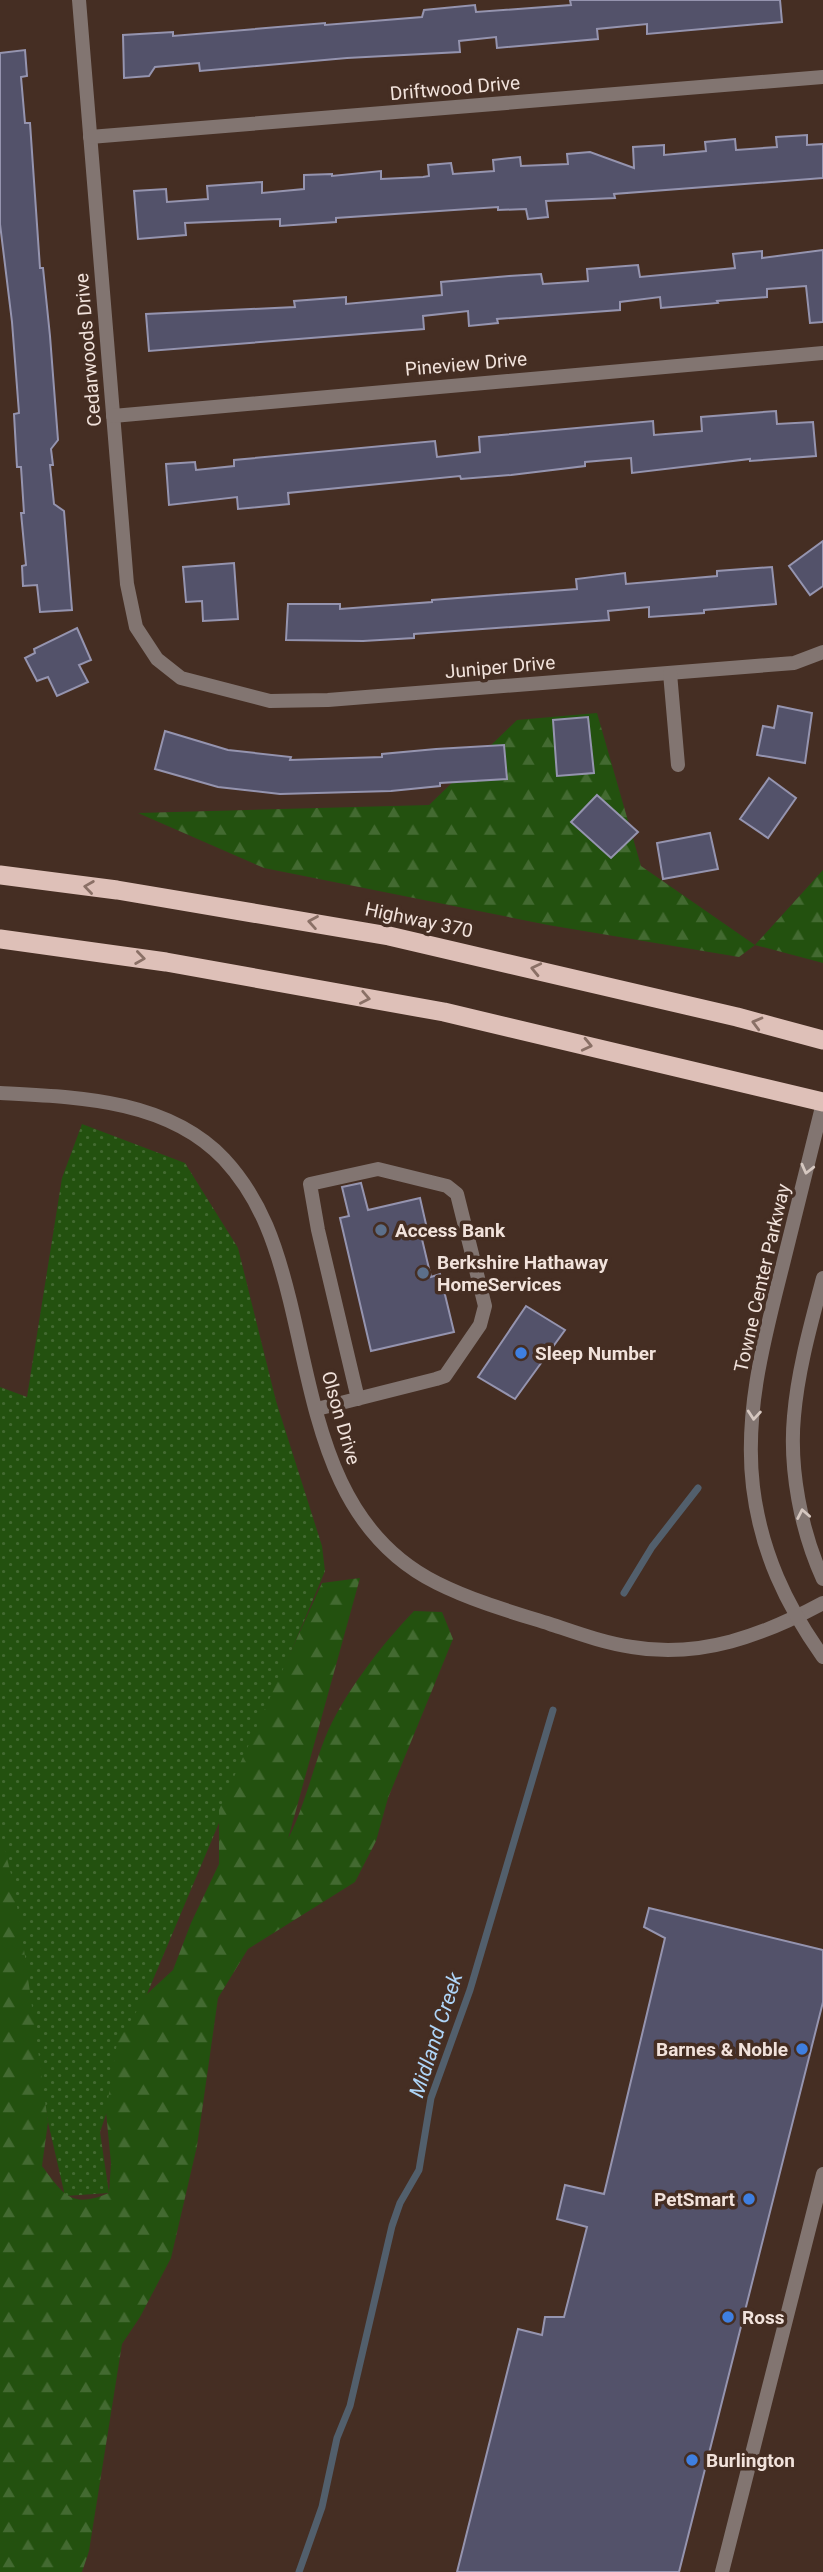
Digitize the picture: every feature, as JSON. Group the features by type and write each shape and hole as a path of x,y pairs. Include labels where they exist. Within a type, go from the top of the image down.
{"highway":[{"name":"Highway 370","path":"0,875 117,890 389,936 823,1040"},
{"path":"0,939 166,962 444,1012 823,1102"}],"street":[{"name":"Cedarwoods Drive","path":"79,0 127,584 136,627 157,659 181,678"},
{"name":"Driftwood Drive","path":"90,137 823,77"},
{"name":"Pineview Drive","path":"113,416 823,353"},
{"name":"Juniper Drive","path":"181,678 270,701 328,700 794,663 823,652"},
{"path":"670,673 678,765"},
{"name":"Olson Drive","path":"0,1093 108,1103 143,1110 192,1131 222,1157 257,1201 279,1256 331,1462 348,1497 370,1531 390,1552 410,1567 436,1583 475,1600 593,1639 633,1648 678,1650 723,1644 760,1633 823,1603"},
{"name":"Towne Center Parkway","path":"823,1102 764,1340 751,1445 753,1487 765,1543 778,1581 796,1618 823,1657"},
{"path":"317,1409 358,1399 444,1376 484,1316 485,1306 457,1194 447,1185 378,1169 310,1184 318,1230 358,1399"},
{"path":"823,1278 801,1369 793,1420 794,1458 804,1520 810,1546 823,1580"},
{"path":"722,2572 823,2174"}],"green space":[{"path":"597,713 641,866 755,945 739,957 548,925 264,868 138,813 429,805 517,720"},
{"path":"823,870 823,963 755,945"},
{"path":"82,1124 185,1163 238,1248 276,1401 322,1546 325,1571 147,1994 100,2132 109,2193 65,2196 48,2122 0,1840 0,1387 27,1397 62,1178"},
{"path":"360,1578 288,1839 332,1722 352,1688 389,1639 414,1611 442,1612 453,1639 388,1798 376,1841 355,1882 248,1949 218,1998 197,2146 171,2258 140,2317 122,2344 89,2551 82,2572 0,2572 0,1831 22,1935 48,2122 42,2166 63,2192 77,2199 96,2198 109,2193 111,2163 106,2112 117,2043 147,1994 173,1970 191,1923 219,1864 219,1810 322,1583"}],"building":[{"path":"570,0 780,0 782,22 647,34 647,24 597,29 598,39 497,48 496,37 459,41 460,52 347,58 200,71 199,63 155,67 149,76 124,78 123,35 173,32 173,36 325,25 422,17 424,10 475,5 476,12 571,5"},
{"path":"25,50 27,76 21,77 25,123 30,123 40,268 43,268 58,440 51,449 53,465 50,465 54,504 64,511 72,610 40,612 37,585 23,586 22,566 26,565 21,513 24,513 21,467 17,467 14,414 19,413 12,322 0,224 0,53"},
{"path":"807,135 807,145 823,144 823,178 614,194 615,198 546,201 548,217 528,219 526,209 498,210 498,207 336,218 336,222 280,226 280,219 185,223 186,235 138,239 134,191 166,189 167,202 208,199 207,186 262,182 262,193 304,189 304,175 332,176 381,171 381,179 423,177 429,176 428,165 451,163 453,174 494,171 493,160 520,157 521,166 568,164 567,154 590,152 634,168 633,147 664,145 664,155 706,151 705,142 735,139 736,150 777,147 776,137"},
{"path":"823,250 823,322 810,323 806,286 767,289 767,297 717,301 718,303 661,308 660,297 620,302 620,310 497,319 498,323 469,326 468,311 423,316 424,329 149,351 146,314 295,307 294,301 346,297 346,304 442,295 441,282 509,276 541,274 543,284 588,281 587,269 638,265 640,277 735,268 733,254 762,251 762,258"},
{"path":"776,411 777,424 813,422 816,456 750,459 632,473 631,458 585,462 585,466 511,475 461,479 460,476 288,493 289,504 238,509 237,497 169,505 166,464 195,462 196,470 234,466 234,460 435,441 437,457 480,452 479,437 653,421 654,435 702,431 701,417"},
{"path":"823,541 823,586 810,595 789,566"},
{"path":"234,563 238,619 203,621 202,601 186,602 183,567"},
{"path":"772,567 776,604 649,617 649,607 608,611 609,620 414,634 414,638 363,641 286,640 288,604 340,604 340,609 432,602 577,589 576,579 625,573 626,584 717,576 717,571"},
{"path":"77,628 91,660 79,665 88,682 57,696 48,677 37,681 25,658 35,653 34,649"},
{"path":"778,706 812,713 805,763 757,755 763,726 774,728"},
{"path":"588,717 594,773 557,776 553,720"},
{"path":"165,731 228,750 291,757 290,760 382,757 382,754 504,745 507,779 440,783 440,786 391,791 280,794 218,787 155,769"},
{"path":"769,778 796,798 768,838 740,819"},
{"path":"597,795 638,832 611,858 571,822"},
{"path":"710,833 718,869 663,879 657,843"},
{"path":"361,1183 368,1210 420,1198 428,1233 421,1235 431,1277 440,1274 454,1332 371,1351 340,1218 349,1216 342,1187"},
{"name":"Sleep Number","path":"526,1306 565,1330 515,1399 478,1377"},
{"path":"649,1908 823,1950 823,2002 679,2572 457,2572 518,2329 542,2335 545,2317 564,2317 587,2227 557,2219 565,2185 604,2194 665,1938 644,1927"}],"waterway":[{"name":"Midland Creek","path":"624,1593 652,1547 698,1488"},
{"name":"Midland Creek","path":"299,2572 322,2507 337,2438 350,2406 392,2226 400,2203 419,2170 431,2098 470,1990 553,1710"}],"place":[{"name":"Access Bank","path":"381,1230"},
{"name":"Berkshire Hathaway HomeServices","path":"423,1273"},
{"name":"Sleep Number","path":"521,1353"},
{"name":"Barnes & Noble","path":"802,2049"},
{"name":"PetSmart","path":"749,2199"},
{"name":"Ross","path":"728,2317"},
{"name":"Burlington","path":"692,2460"}]}
